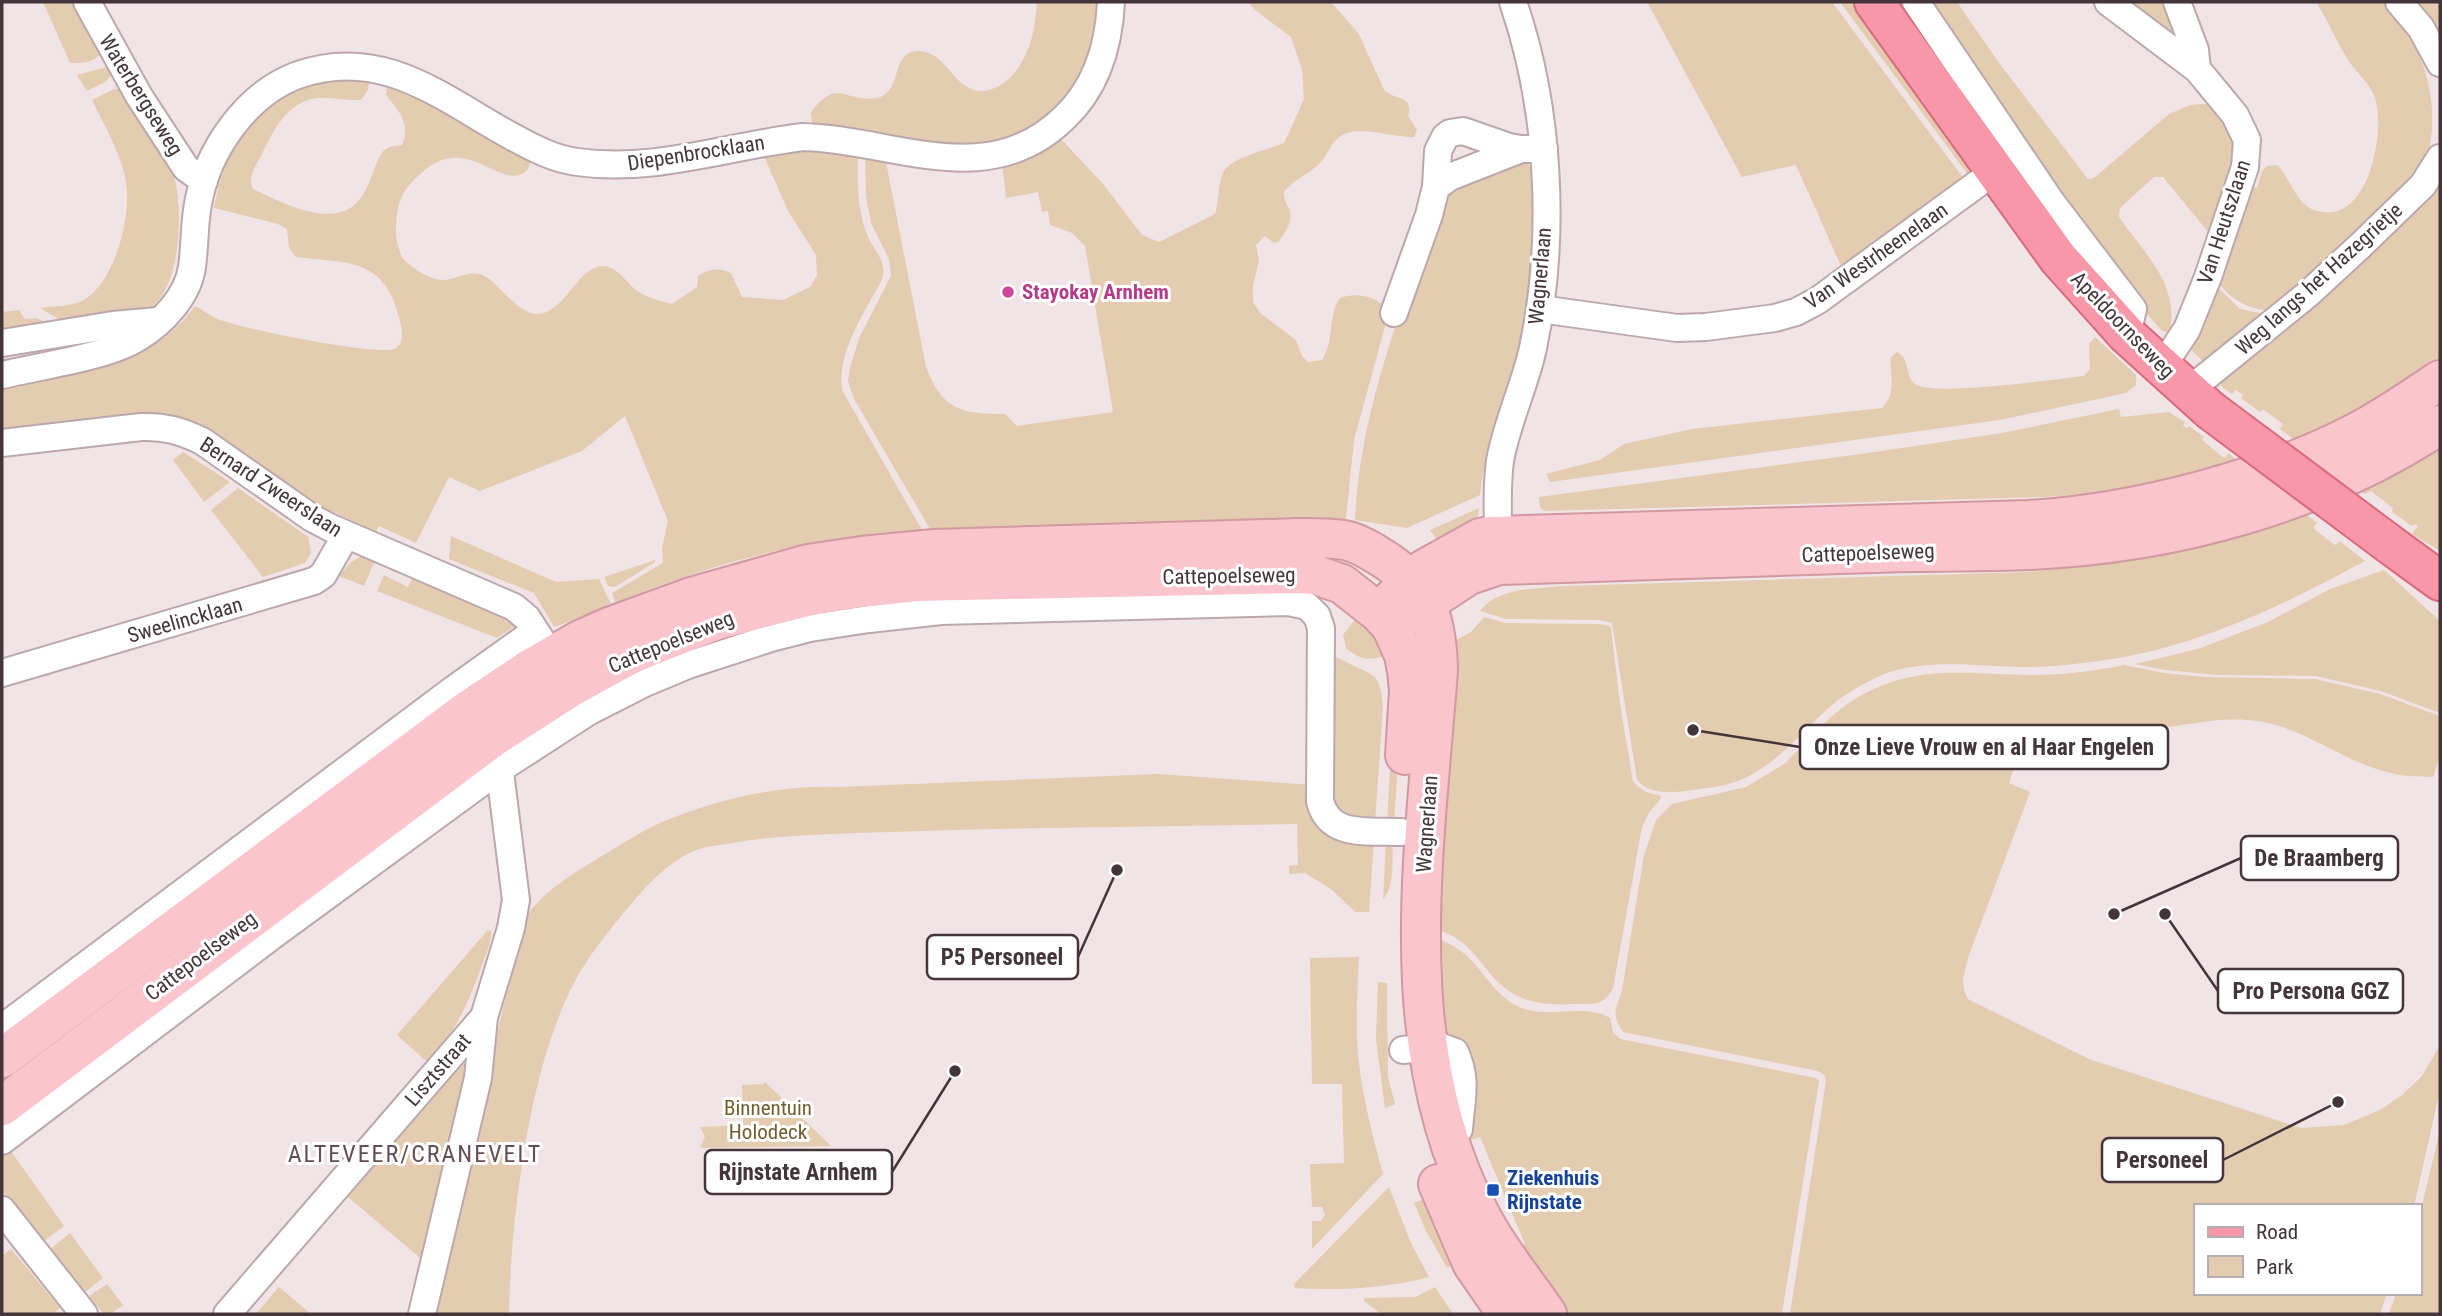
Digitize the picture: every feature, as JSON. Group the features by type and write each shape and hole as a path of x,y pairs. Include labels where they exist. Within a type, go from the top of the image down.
{"main road":[{"name":"Apeldoornseweg","path":"1874,2 2058,258 2130,322 2186,389 2440,581"}],"street":[{"name":"Waterbergseweg","path":"87,2 112,51 186,168 204,181"},
{"name":"Diepenbrocklaan","path":"2,375 124,346 139,338 178,302 192,269 198,204 204,181 228,133 254,103 295,76 341,66 374,68 403,76 534,148 574,162 641,165 803,137 967,159 1000,155 1042,138 1072,111 1094,76 1105,50 1111,2"},
{"name":"Wagnerlaan","path":"1499,550 1500,460 1533,350 1544,270 1546,199 1532,149 1534,83 1513,2"},
{"name":"Apeldoornseweg","path":"1916,2 2130,322"},
{"name":"Van Heutszlaan","path":"2108,2 2197,69 2235,115 2243,130 2247,151 2235,196 2187,329 2186,389"},
{"path":"2176,2 2194,50 2197,69"},
{"path":"2399,2 2421,28 2440,63"},
{"path":"1394,313 1420,243 1436,187 1440,145 1450,133 1470,132 1499,144 1532,149"},
{"path":"1470,132 1476,167"},
{"path":"1436,187 1443,180 1532,149"},
{"name":"Weg langs het Hazegrietje","path":"2186,389 2203,379 2308,294 2423,185 2440,158"},
{"name":"Van Westrheenelaan","path":"1540,309 1678,328 1761,320 1796,312 1837,287 1995,171"},
{"path":"2,343 113,325 158,321"},
{"name":"Cattepoelseweg","path":"2,1106 496,754 588,712 645,682 731,650 810,628 869,619 1241,588 1292,573 1330,578 1342,584 1385,619 1419,591 1469,575 1499,550 1762,529 2046,519 2087,514 2179,495 2286,463 2367,426 2440,380"},
{"name":"Cattepoelseweg","path":"1499,550 2031,550 2139,538 2232,518 2311,491 2370,466 2440,425"},
{"name":"Bernard Zweerslaan","path":"2,443 141,427 173,429 202,441 312,518 514,607 527,618 554,659"},
{"path":"2286,463 2311,491"},
{"name":"Sweelincklaan","path":"2,673 305,585 323,575 346,535"},
{"name":"Cattepoelseweg","path":"2,1058 468,710 554,659 580,640 638,616 745,580 808,564 898,551 1324,538 1345,540 1368,549 1401,570 1419,591"},
{"name":"Cattepoelseweg","path":"2,1028 524,639 554,659 633,653 717,620 806,597 916,582 1241,588 1307,606 1317,616 1322,639"},
{"name":"Wagnerlaan","path":"1419,591 1437,641 1438,660 1421,931 1414,1108 1446,1203 1472,1263 1507,1314"},
{"name":"Wagnerlaan","path":"1385,619 1404,654 1409,690 1395,966 1416,1048 1450,1118 1460,1171 1481,1216 1547,1314"},
{"name":"Wagnerlaan","path":"1322,639 1322,811 1333,825 1342,828 1401,832"},
{"name":"Cattepoelseweg","path":"2,1141 272,936 496,754 554,659"},
{"path":"468,710 477,713 496,754"},
{"name":"Lisztstraat","path":"227,1314 484,1017 511,929 516,900 496,754"},
{"path":"422,1314 478,1078 484,1017"},
{"path":"2,1210 84,1314"}],"green space":[{"path":"43,2 77,2 102,52 99,56 88,62 70,63"},
{"path":"1037,2 1102,2 1102,15 1081,82 1047,124 979,150 813,130 811,112 820,102 835,94 866,99 885,95 904,57 910,53 927,52 934,56 962,84 973,90 984,91 999,86 1017,70 1028,49"},
{"path":"1248,2 1331,2 1359,34 1384,90 1406,101 1408,116 1417,130 1414,137 1364,131 1338,138 1318,165 1284,192 1290,218 1281,239 1274,243 1265,236 1256,245 1259,261 1253,285 1253,302 1260,313 1296,340 1302,356 1308,362 1322,360 1326,352 1336,305 1340,298 1353,295 1367,297 1379,302 1389,312 1354,440 1346,519 930,529 854,399 848,381 859,338 891,276 889,259 871,223 866,196 865,153 885,157 926,367 939,393 956,407 966,411 1005,414 1017,426 1113,412 1085,246 1072,233 1050,225 1048,211 1042,212 1038,192 1006,198 1002,163 1058,136 1104,185 1142,235 1159,242 1215,214 1225,169 1248,155 1284,143 1304,99 1302,69 1291,37"},
{"path":"1647,2 1832,2 1967,183 1845,275 1796,165 1742,177"},
{"path":"1840,2 1856,2 1979,176 1972,180"},
{"path":"1925,2 1957,2 1999,63 2088,179 2094,178 2169,114 2190,105 2217,103 2241,138 2214,239 2163,177 2154,177 2120,208 2119,217 2163,280 2171,308 2171,324 2175,327 2169,333 2162,331 2139,305"},
{"path":"2121,2 2170,2 2186,43"},
{"path":"2316,2 2385,2 2410,37 2426,75 2431,95 2431,138 2427,160 2404,189 2270,311 2261,310 2231,296 2214,277 2246,184 2257,188 2262,171 2267,166 2277,165 2302,202 2314,210 2333,212 2348,205 2360,192 2375,154 2378,114 2375,98 2345,55"},
{"path":"2413,2 2440,2 2440,38"},
{"path":"110,66 114,72 105,82 87,91 77,75"},
{"path":"329,76 369,81 368,90 361,100 317,98 297,105 290,111 277,126 255,167 251,180 253,189 307,211 322,214 349,209 363,194 383,151 402,145 404,124 386,95 388,81 531,157 526,171 512,176 478,162 451,158 435,163 419,175 407,188 398,206 396,234 402,257 420,272 438,280 471,274 482,275 521,308 536,314 553,309 588,271 604,266 615,270 642,294 672,304 697,287 698,276 714,270 731,273 742,297 783,300 810,287 817,275 816,255 788,211 762,152 792,147 858,152 861,213 868,237 884,270 881,282 845,354 842,390 922,530 805,545 727,563 616,604 612,593 663,563 662,548 668,521 625,416 582,451 480,491 449,477 416,543 379,526 376,531 320,506 199,422 194,428 2,436 2,383 143,349 165,337 195,306 215,318 231,323 310,341 385,350 399,345 402,330 393,298 374,274 348,263 296,257 289,248 287,229 278,224 214,208 227,160 251,119 284,95"},
{"path":"114,89 124,89 171,167 178,200 178,242 169,282 161,298 150,308 124,317 72,327 40,308 70,305 87,298 105,277 118,249 126,218 125,178 114,144 92,100"},
{"path":"1524,160 1533,169 1527,304 1521,344 1492,438 1480,495 1407,528 1355,520 1359,478 1375,394 1400,312 1443,191"},
{"path":"2440,180 2440,363 2299,443 2280,429 2283,424 2263,409 2260,412 2241,398 2243,395 2236,390 2232,394 2221,386 2224,377"},
{"path":"2214,284 2240,309 2265,314 2204,362 2190,349"},
{"path":"19,310 25,319 37,318 47,323 2,338 2,312"},
{"path":"2095,337 2136,375 2136,385 2126,393 2000,420 1550,482 1546,474 1600,460 1624,444 1692,429 1882,408 1890,396 1891,357 1897,352 1904,359 1915,384 1927,388 1969,388 2084,376 2090,369 2089,344"},
{"path":"2119,409 2121,417 2169,412 2185,422 2183,426 2189,426 2204,437 2202,440 2224,458 2229,453 2240,464 2124,491 2045,497 1544,511 1540,507 1539,497 2002,433"},
{"path":"2440,438 2440,551 2412,534 2418,526 2412,526 2392,512 2393,508 2371,491 2364,494 2355,486"},
{"path":"183,452 230,482 204,502 173,460"},
{"path":"238,488 308,537 311,553 305,563 263,577 211,510"},
{"path":"1479,508 1477,520 1443,549 1430,530"},
{"path":"2299,509 2317,523 2313,528 2335,545 2340,541 2365,561 2263,612 2194,639 2158,649 2063,665 2030,667 1955,664 1899,669 1856,688 1838,700 1780,755 1757,772 1729,784 1686,791 1653,790 1637,780 1612,623 1599,620 1506,619 1480,611 1497,597 1507,593 1563,586 2027,572 2117,563 2170,553"},
{"path":"451,536 556,582 599,579 612,606 554,627 534,593 449,559"},
{"path":"364,555 376,558 364,586 339,576 351,562"},
{"path":"655,560 615,587 608,586 604,577"},
{"path":"2384,570 2440,621 2440,713 2381,691 2315,676 2218,675 2135,664 2198,649 2268,622 2330,589"},
{"path":"414,574 506,614 518,624 497,638 377,591 384,575 408,587"},
{"path":"1361,612 1392,654 1379,658 1362,658 1346,648 1343,635"},
{"path":"1484,617 1505,623 1599,624 1610,626 1611,629 1633,781 1642,790 1660,795 1661,798 1642,827 1613,988 1603,1001 1589,1004 1551,1004 1533,1002 1517,996 1490,974 1468,947 1446,933 1431,928 1447,645 1471,632"},
{"path":"1332,655 1371,674 1380,687 1383,707 1375,822 1346,821 1331,809"},
{"path":"2124,665 2204,677 2315,679 2380,694 2440,716 2440,756 2433,777 2404,776 2380,770 2296,732 2265,722 2248,720 2216,720 2137,730 2069,731 2044,737 2020,749 2009,783 2030,792 1969,955 1964,977 1968,999 2089,1059 2301,1128 2344,1125 2380,1110 2402,1095 2422,1076 2440,1045 2440,1090 2414,1204 2194,1204 2194,1295 2386,1295 2380,1314 1790,1314 1826,1081 1824,1075 1818,1071 1623,1032 1616,1011 1622,990 1644,855 1656,820 1672,804 1746,787 1784,764 1845,706 1878,687 1921,675 1942,673 2033,675 2090,671"},
{"path":"1388,667 1401,720 1394,824 1387,822 1394,701"},
{"path":"1158,774 1313,785 1313,815 1323,832 1340,837 1374,840 1369,912 1355,912 1331,889 1305,873 1289,874 1289,866 1298,865 1297,824 811,835 732,843 703,848 688,854 668,867 633,901 581,970 560,1014 546,1054 526,1142 514,1232 509,1314 431,1314 524,919 557,885 658,824 708,805 752,794 795,788"},
{"path":"1393,840 1391,880 1383,899 1386,842"},
{"path":"491,930 488,950 467,1003 454,1027 428,1063 397,1035 487,931"},
{"path":"1435,937 1463,953 1507,1000 1525,1009 1601,1014 1610,1018 1613,1032 1620,1039 1816,1078 1819,1081 1782,1314 1562,1314 1516,1250 1525,1244 1480,1137 1468,1141 1462,1044 1441,1030"},
{"path":"1359,957 1358,1056 1366,1107 1383,1174 1312,1249 1312,1221 1321,1221 1325,1215 1322,1207 1312,1207 1310,1164 1344,1163 1342,1084 1312,1084 1310,958"},
{"path":"1378,982 1387,983 1388,1077 1395,1104 1385,1108 1376,1040"},
{"path":"457,1062 463,1062 470,1070 425,1262 342,1192"},
{"name":"Binnentuin Holodeck","path":"765,1082 831,1146 700,1148 705,1136 700,1127 743,1125 742,1085"},
{"path":"2440,1130 2440,1314 2389,1314 2395,1295 2421,1295 2421,1210"},
{"path":"8,1147 64,1226 44,1241 2,1190 2,1152"},
{"path":"1389,1187 1411,1243 1429,1277 1363,1288 1295,1288 1297,1281"},
{"path":"1427,1198 1464,1259 1447,1268 1414,1203"},
{"path":"70,1233 103,1278 85,1292 50,1249"},
{"path":"11,1249 60,1308 52,1314 2,1314 2,1256"},
{"path":"107,1284 123,1305 110,1314 104,1314 89,1296"},
{"path":"279,1287 311,1314 256,1314"},
{"path":"1435,1287 1453,1314 1381,1314 1364,1301 1364,1298 1415,1297"}],"place":[{"name":"Stayokay Arnhem","path":"1008,292"},
{"name":"Onze Lieve Vrouw en al Haar Engelen","path":"1693,730"},
{"name":"P5 Personeel","path":"1117,870"},
{"name":"De Braamberg","path":"2114,914"},
{"name":"Pro Persona GGZ","path":"2165,914"},
{"name":"Rijnstate Arnhem","path":"955,1071"},
{"name":"Personeel","path":"2338,1102"},
{"name":"Ziekenhuis Rijnstate","path":"1493,1190"}],"district":[{"name":"ALTEVEER/CRANEVELT","path":"415,1154"}]}
